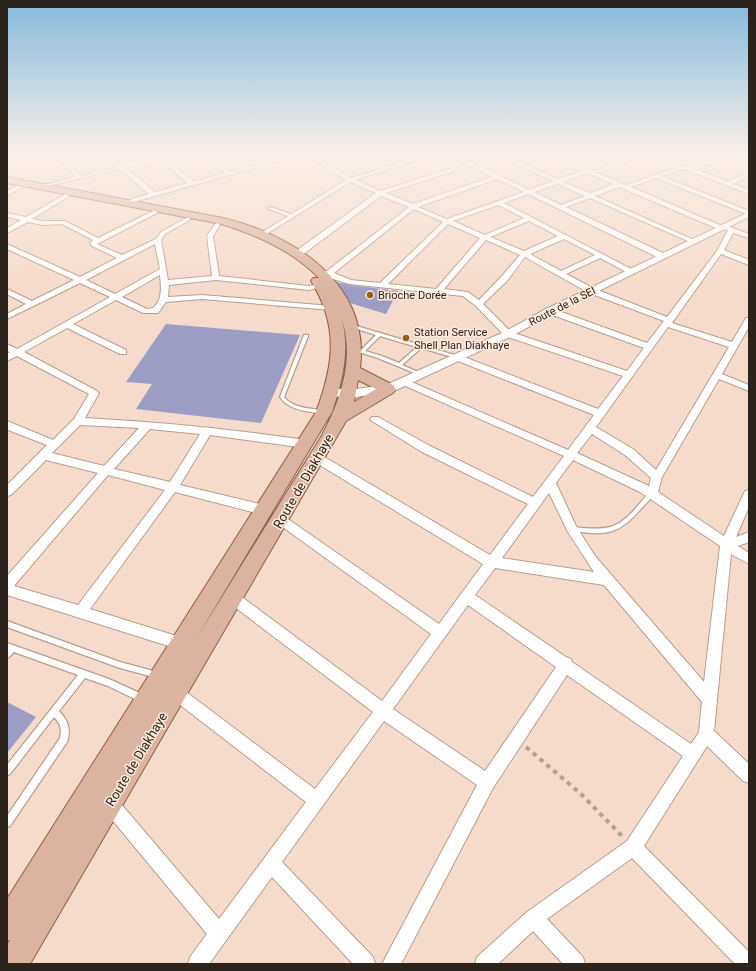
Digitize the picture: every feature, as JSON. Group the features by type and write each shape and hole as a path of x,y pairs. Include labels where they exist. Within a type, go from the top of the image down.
{"main road":[{"name":"Route de Diakhaye","path":"123,201 223,221 262,234 299,253 315,289 332,308 339,331 337,371 340,393"},
{"name":"Route de Diakhaye","path":"13,964 280,520 312,451 332,414 340,393 354,371 358,350 344,302 315,289 308,271 275,247 252,236 217,225 188,219 154,204 124,201"},
{"path":"354,371 388,389"},
{"path":"332,414 388,389"},
{"name":"Route de Diakhaye","path":"7,926 148,701 161,676 264,510 312,451"}],"street":[{"path":"7,231 29,220 58,201"},
{"path":"122,258 94,245 93,243 159,201"},
{"path":"262,234 316,201"},
{"path":"299,253 370,201"},
{"path":"402,201 524,254 562,273 592,291 667,322 734,346"},
{"path":"164,283 216,278 315,289 414,206 427,201"},
{"path":"381,286 448,221 503,201"},
{"path":"548,201 662,256"},
{"path":"561,207 576,201"},
{"path":"602,201 692,241"},
{"path":"662,201 725,228 749,236"},
{"path":"718,201 749,214"},
{"path":"127,202 154,204"},
{"path":"499,203 631,271"},
{"name":"Route de la SEI","path":"340,393 388,389 404,382 508,334 550,311 692,241 725,228 749,214"},
{"path":"7,216 43,223 63,222 97,240"},
{"path":"438,291 485,237 530,218"},
{"path":"7,318 77,280 158,240 163,233 188,219"},
{"path":"216,278 210,236 217,225"},
{"path":"197,964 218,933 720,251 725,228"},
{"path":"479,304 504,279 524,254 565,236"},
{"path":"7,246 115,297 149,312 156,312 164,300 163,270 158,240"},
{"path":"720,251 749,263"},
{"path":"562,273 601,255"},
{"path":"7,358 163,270"},
{"path":"164,300 315,289 345,281 465,294 479,304 508,334 629,374"},
{"path":"7,291 32,304"},
{"path":"550,311 650,347"},
{"path":"652,493 657,477 749,320"},
{"path":"66,324 123,352"},
{"path":"7,347 94,393 78,421 7,492"},
{"path":"456,357 600,414"},
{"path":"716,375 749,388"},
{"path":"404,382 628,480 652,493 726,545 749,559"},
{"path":"375,419 426,449 535,503"},
{"path":"78,421 207,430 312,451 491,562 608,580"},
{"path":"7,585 106,470 148,425"},
{"path":"9,428 54,444"},
{"path":"590,428 629,452 657,477"},
{"path":"80,613 172,488 207,430"},
{"path":"43,455 264,510"},
{"path":"550,483 572,529 591,560 710,699"},
{"path":"484,964 533,918 633,847 706,734 726,545 749,494"},
{"path":"280,520 440,632"},
{"path":"726,545 749,537"},
{"path":"7,589 181,644"},
{"path":"466,596 694,754"},
{"path":"233,598 382,710 487,782"},
{"path":"391,964 487,782 566,664"},
{"path":"176,693 316,800"},
{"path":"706,734 749,775"},
{"path":"110,804 218,933"},
{"path":"633,847 748,964"},
{"path":"271,862 366,964"},
{"path":"533,918 576,964"}],"lane":[{"path":"270,208 292,216"},
{"path":"352,326 456,357"},
{"path":"358,350 379,334"},
{"path":"306,336 282,397 295,407 332,414"},
{"path":"399,365 420,347"},
{"path":"358,350 421,374"},
{"path":"572,529 595,532 611,531 623,525 652,493"},
{"path":"7,624 120,666 161,676"},
{"path":"7,655 10,647 84,674 148,701"},
{"path":"7,771 84,674"},
{"path":"7,823 64,739 66,730 63,720 54,712"}],"path":[{"path":"516,739 581,794 633,847"}],"building":[{"name":"Brioche Dorée","path":"336,282 398,291 386,314 350,303"},
{"path":"166,324 300,335 261,423 136,409 152,384 126,382"},
{"path":"7,702 36,717 7,753"}],"place":[{"name":"Brioche Dorée","path":"370,295"},
{"name":"Station Service Shell Plan Diakhaye","path":"406,338"}]}
